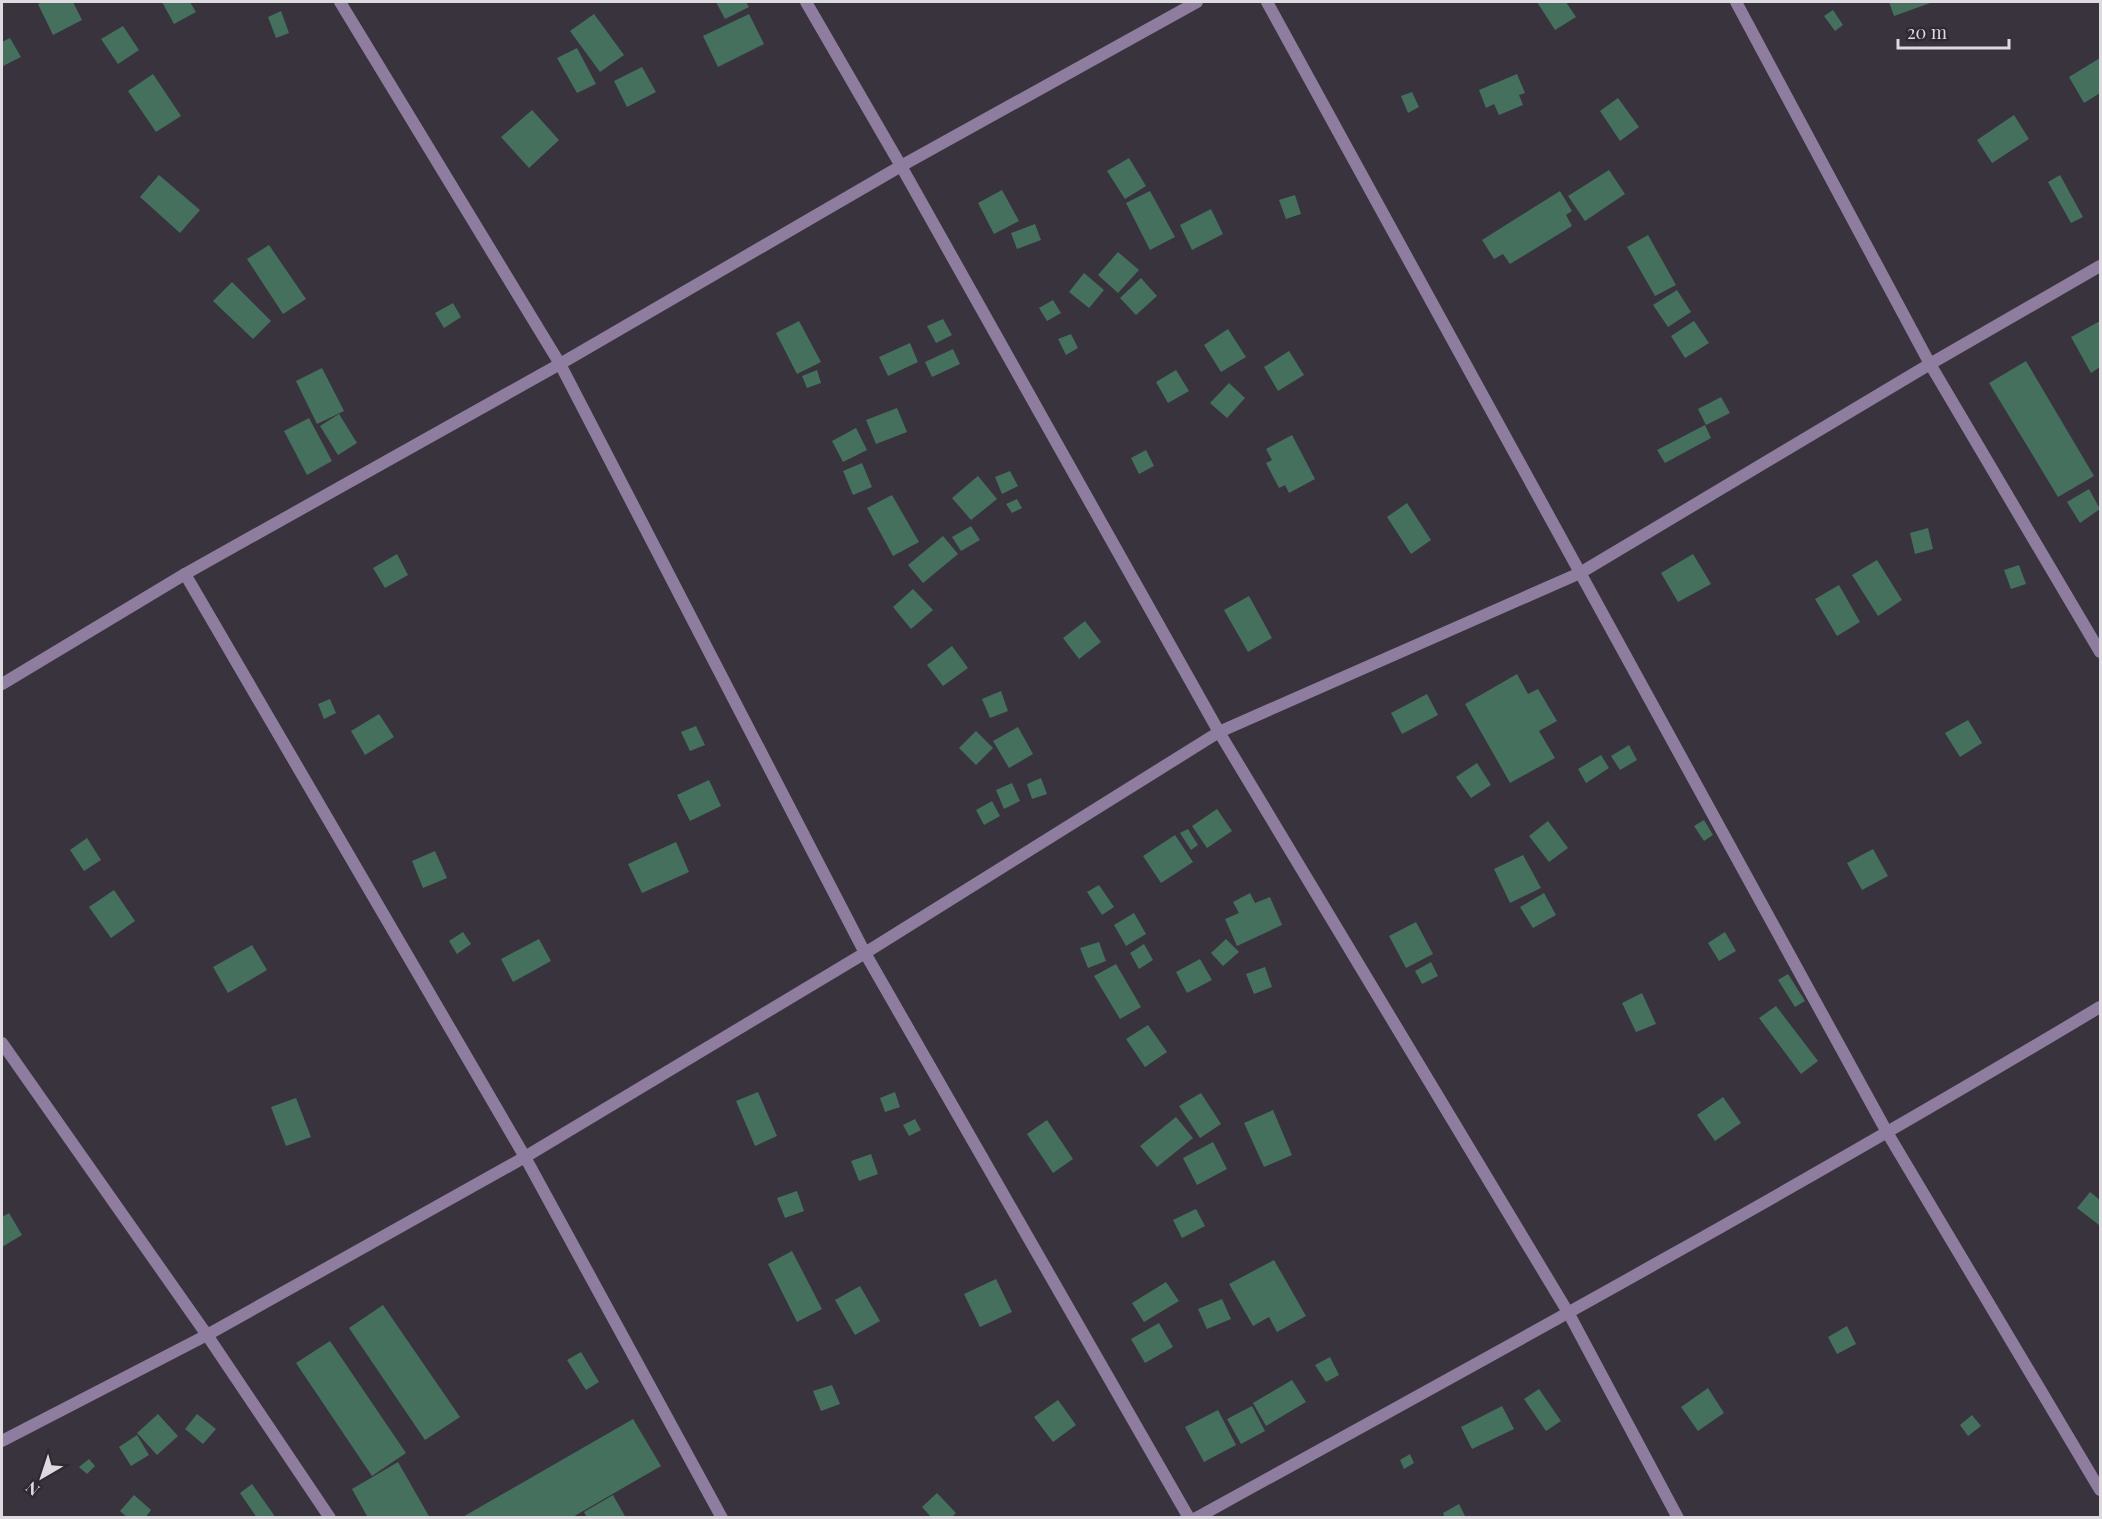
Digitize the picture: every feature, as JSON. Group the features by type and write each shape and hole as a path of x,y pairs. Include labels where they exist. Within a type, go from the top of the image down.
{"street":[{"path":"340,2 560,364 865,953 1189,1518"},
{"path":"806,2 901,166 1219,732 1569,1314 1678,1518"},
{"path":"2,684 185,574 560,364 901,166 1197,2"},
{"path":"1267,2 1888,1134 2100,1490"},
{"path":"1736,2 1930,364 2100,652"},
{"path":"2,1441 207,1335 525,1157 865,953 1219,732 1580,573 1930,364 2100,266"},
{"path":"185,574 525,1157 722,1518"},
{"path":"1196,1518 1569,1314 1888,1134 2100,1007"},
{"path":"2,1043 207,1335 330,1518"}],"building":[{"path":"73,2 82,20 53,35 38,4"},
{"path":"162,2 190,2 196,12 174,24"},
{"path":"716,2 746,2 749,7 725,19"},
{"path":"1537,2 1566,2 1576,17 1555,30"},
{"path":"1889,2 1933,2 1894,16"},
{"path":"1833,10 1843,25 1835,31 1824,16"},
{"path":"281,11 289,33 276,38 268,17"},
{"path":"594,14 624,55 600,72 570,31"},
{"path":"749,14 764,44 718,67 703,36"},
{"path":"123,26 139,50 118,64 101,39"},
{"path":"10,38 21,57 3,66 2,42"},
{"path":"577,48 596,84 577,93 557,58"},
{"path":"2100,58 2100,93 2084,103 2069,77"},
{"path":"642,67 656,92 627,107 614,81"},
{"path":"153,74 181,116 156,132 128,91"},
{"path":"1517,74 1525,93 1519,95 1523,105 1499,115 1494,104 1486,108 1479,90"},
{"path":"1412,92 1419,107 1408,113 1401,96"},
{"path":"1618,98 1639,127 1620,141 1600,111"},
{"path":"532,110 559,140 529,168 501,137"},
{"path":"2014,115 2029,139 1992,163 1977,140"},
{"path":"1129,158 1146,186 1125,199 1107,171"},
{"path":"1609,170 1625,194 1585,221 1568,196"},
{"path":"159,175 200,210 180,233 140,197"},
{"path":"2060,175 2083,217 2071,223 2048,182"},
{"path":"1002,190 1019,221 994,234 978,203"},
{"path":"1150,191 1175,237 1150,250 1126,203"},
{"path":"1560,191 1572,211 1566,215 1572,226 1510,264 1503,254 1494,259 1482,240"},
{"path":"1295,195 1301,214 1286,219 1279,200"},
{"path":"1211,209 1223,234 1192,250 1180,225"},
{"path":"1035,224 1041,240 1017,249 1011,233"},
{"path":"1648,235 1676,285 1655,296 1627,247"},
{"path":"269,245 306,299 283,314 247,259"},
{"path":"1118,252 1139,270 1118,293 1098,275"},
{"path":"1084,273 1104,290 1089,308 1069,292"},
{"path":"1141,278 1157,296 1136,315 1120,298"},
{"path":"232,282 271,321 253,339 213,301"},
{"path":"1677,290 1691,312 1668,327 1653,305"},
{"path":"1053,300 1061,313 1047,321 1039,308"},
{"path":"453,303 461,317 444,328 435,313"},
{"path":"943,319 952,335 936,343 927,326"},
{"path":"799,321 821,362 797,374 776,333"},
{"path":"1694,321 1709,343 1685,358 1671,336"},
{"path":"2100,321 2100,367 2091,373 2071,337"},
{"path":"1228,329 1246,357 1221,372 1204,345"},
{"path":"1071,334 1078,348 1066,355 1058,339"},
{"path":"910,343 918,362 888,376 879,357"},
{"path":"953,349 960,364 932,377 925,362"},
{"path":"1289,351 1304,375 1278,391 1264,367"},
{"path":"2026,361 2094,476 2058,497 1989,383"},
{"path":"322,368 344,411 317,424 296,381"},
{"path":"817,370 821,383 807,388 802,376"},
{"path":"1176,370 1189,391 1168,403 1156,382"},
{"path":"1229,383 1245,398 1227,418 1210,403"},
{"path":"1721,397 1730,413 1706,425 1698,409"},
{"path":"897,408 907,432 876,444 866,420"},
{"path":"339,414 357,443 338,455 320,426"},
{"path":"309,418 332,461 307,475 284,431"},
{"path":"1705,425 1711,438 1665,463 1657,450"},
{"path":"856,428 867,450 843,462 832,441"},
{"path":"1292,435 1315,479 1289,493 1285,485 1279,488 1266,463 1272,460 1266,449"},
{"path":"1146,450 1154,466 1139,474 1131,458"},
{"path":"862,463 872,487 853,495 843,471"},
{"path":"1010,471 1018,486 1002,494 995,477"},
{"path":"978,476 997,499 971,520 952,498"},
{"path":"2089,489 2100,509 2080,523 2067,502"},
{"path":"892,495 919,542 893,556 867,508"},
{"path":"1017,499 1022,508 1012,513 1006,504"},
{"path":"1407,503 1431,540 1411,554 1387,517"},
{"path":"971,526 980,540 961,551 952,537"},
{"path":"1928,528 1933,549 1915,554 1910,533"},
{"path":"943,536 958,554 923,583 908,565"},
{"path":"397,554 408,575 385,588 373,568"},
{"path":"1693,554 1711,584 1678,602 1661,573"},
{"path":"1877,560 1902,600 1878,616 1852,575"},
{"path":"2019,565 2026,584 2011,589 2004,570"},
{"path":"1839,585 1860,622 1837,636 1815,599"},
{"path":"913,589 933,610 911,629 893,607"},
{"path":"1249,596 1272,638 1248,652 1224,610"},
{"path":"1085,621 1101,642 1079,659 1063,638"},
{"path":"952,646 968,668 943,686 927,665"},
{"path":"1517,674 1528,694 1538,689 1557,721 1539,731 1555,758 1510,783 1465,704"},
{"path":"1001,691 1008,711 990,718 982,699"},
{"path":"1427,694 1438,715 1402,734 1391,713"},
{"path":"330,699 336,713 324,719 318,704"},
{"path":"379,714 394,737 365,755 351,731"},
{"path":"1968,720 1982,743 1960,757 1945,733"},
{"path":"696,726 705,745 690,751 681,732"},
{"path":"1018,727 1033,754 1009,768 993,741"},
{"path":"976,731 993,748 976,765 959,748"},
{"path":"1629,745 1637,760 1620,770 1611,756"},
{"path":"1601,755 1609,768 1586,783 1578,769"},
{"path":"1477,763 1491,785 1471,798 1456,777"},
{"path":"1041,778 1047,794 1032,799 1027,784"},
{"path":"709,780 721,806 690,821 677,795"},
{"path":"1012,783 1020,801 1004,809 996,790"},
{"path":"992,801 1000,816 984,825 976,810"},
{"path":"1217,809 1232,831 1207,848 1192,826"},
{"path":"1704,820 1713,835 1704,841 1694,826"},
{"path":"1548,821 1568,848 1549,862 1529,836"},
{"path":"1188,829 1198,845 1191,850 1180,833"},
{"path":"1175,835 1193,862 1161,883 1143,856"},
{"path":"87,838 101,860 84,871 70,850"},
{"path":"676,842 689,872 642,893 628,864"},
{"path":"1873,849 1888,876 1862,890 1847,863"},
{"path":"435,851 447,878 423,888 412,861"},
{"path":"1523,855 1541,888 1510,903 1494,869"},
{"path":"1099,885 1114,907 1102,915 1087,892"},
{"path":"114,890 135,921 111,938 89,907"},
{"path":"1250,893 1255,903 1270,897 1282,925 1237,946 1225,919 1239,913 1233,902"},
{"path":"1544,893 1556,915 1533,928 1520,907"},
{"path":"1134,913 1146,934 1126,946 1114,925"},
{"path":"1416,922 1433,954 1406,968 1389,936"},
{"path":"463,932 471,944 457,954 449,941"},
{"path":"1725,932 1736,951 1719,961 1708,943"},
{"path":"539,939 551,961 513,982 501,959"},
{"path":"1226,939 1239,952 1223,966 1211,953"},
{"path":"1099,942 1106,961 1088,968 1080,948"},
{"path":"1144,944 1153,960 1139,969 1130,953"},
{"path":"252,945 267,970 228,993 213,967"},
{"path":"1200,959 1212,980 1187,993 1176,972"},
{"path":"1431,962 1438,976 1422,984 1415,971"},
{"path":"1116,964 1141,1007 1120,1019 1094,976"},
{"path":"1265,967 1272,987 1254,994 1246,974"},
{"path":"1788,974 1805,1001 1795,1007 1778,980"},
{"path":"1642,993 1656,1024 1636,1032 1622,1003"},
{"path":"1776,1006 1818,1061 1801,1074 1759,1018"},
{"path":"1148,1025 1167,1052 1145,1067 1126,1039"},
{"path":"758,1092 777,1136 755,1146 736,1101"},
{"path":"895,1092 900,1107 885,1112 880,1098"},
{"path":"1201,1093 1221,1124 1200,1138 1179,1106"},
{"path":"1723,1097 1741,1123 1715,1141 1697,1115"},
{"path":"296,1098 311,1137 286,1146 271,1107"},
{"path":"1273,1110 1292,1155 1264,1167 1244,1123"},
{"path":"1176,1117 1193,1138 1157,1167 1140,1146"},
{"path":"915,1119 921,1130 909,1136 903,1125"},
{"path":"1047,1120 1073,1159 1053,1173 1027,1134"},
{"path":"1213,1142 1227,1169 1197,1185 1183,1158"},
{"path":"871,1154 878,1174 859,1181 851,1161"},
{"path":"797,1191 804,1211 785,1218 777,1198"},
{"path":"2090,1192 2100,1200 2099,1225 2077,1208"},
{"path":"1196,1209 1205,1226 1182,1238 1173,1220"},
{"path":"9,1213 22,1235 2,1247 2,1217"},
{"path":"792,1251 822,1309 797,1322 768,1264"},
{"path":"1274,1260 1306,1316 1277,1332 1269,1317 1253,1326 1229,1284"},
{"path":"996,1279 1012,1312 980,1327 964,1294"},
{"path":"1166,1282 1179,1301 1144,1322 1132,1303"},
{"path":"860,1286 880,1321 855,1335 835,1300"},
{"path":"1222,1299 1231,1319 1207,1329 1198,1309"},
{"path":"383,1305 460,1417 425,1440 349,1328"},
{"path":"1159,1323 1173,1347 1145,1363 1131,1339"},
{"path":"1847,1326 1856,1344 1837,1354 1828,1337"},
{"path":"330,1341 406,1453 372,1476 296,1363"},
{"path":"581,1352 599,1382 586,1390 567,1360"},
{"path":"1330,1357 1339,1375 1326,1382 1315,1365"},
{"path":"1292,1380 1306,1402 1266,1426 1253,1403"},
{"path":"832,1385 840,1404 821,1411 813,1391"},
{"path":"1708,1388 1724,1413 1698,1431 1681,1407"},
{"path":"1539,1389 1561,1421 1546,1431 1524,1399"},
{"path":"1058,1400 1076,1425 1053,1442 1034,1417"},
{"path":"1252,1406 1265,1431 1241,1444 1227,1419"},
{"path":"1502,1406 1514,1429 1472,1449 1461,1427"},
{"path":"1218,1410 1236,1445 1204,1462 1185,1427"},
{"path":"158,1414 178,1436 157,1455 137,1433"},
{"path":"197,1414 216,1429 203,1444 185,1429"},
{"path":"1972,1415 1981,1426 1968,1436 1960,1425"},
{"path":"633,1419 661,1466 571,1518 461,1518"},
{"path":"137,1435 149,1455 131,1466 119,1447"},
{"path":"1410,1454 1414,1463 1404,1469 1400,1460"},
{"path":"89,1459 95,1466 87,1474 79,1467"},
{"path":"398,1462 430,1518 368,1518 352,1489"},
{"path":"252,1484 276,1518 257,1518 240,1493"},
{"path":"937,1493 956,1513 951,1518 932,1518 922,1507"},
{"path":"134,1495 151,1510 145,1518 128,1518 120,1511"},
{"path":"613,1495 626,1518 587,1518 584,1512"},
{"path":"1459,1504 1466,1518 1445,1518 1443,1513"}]}
